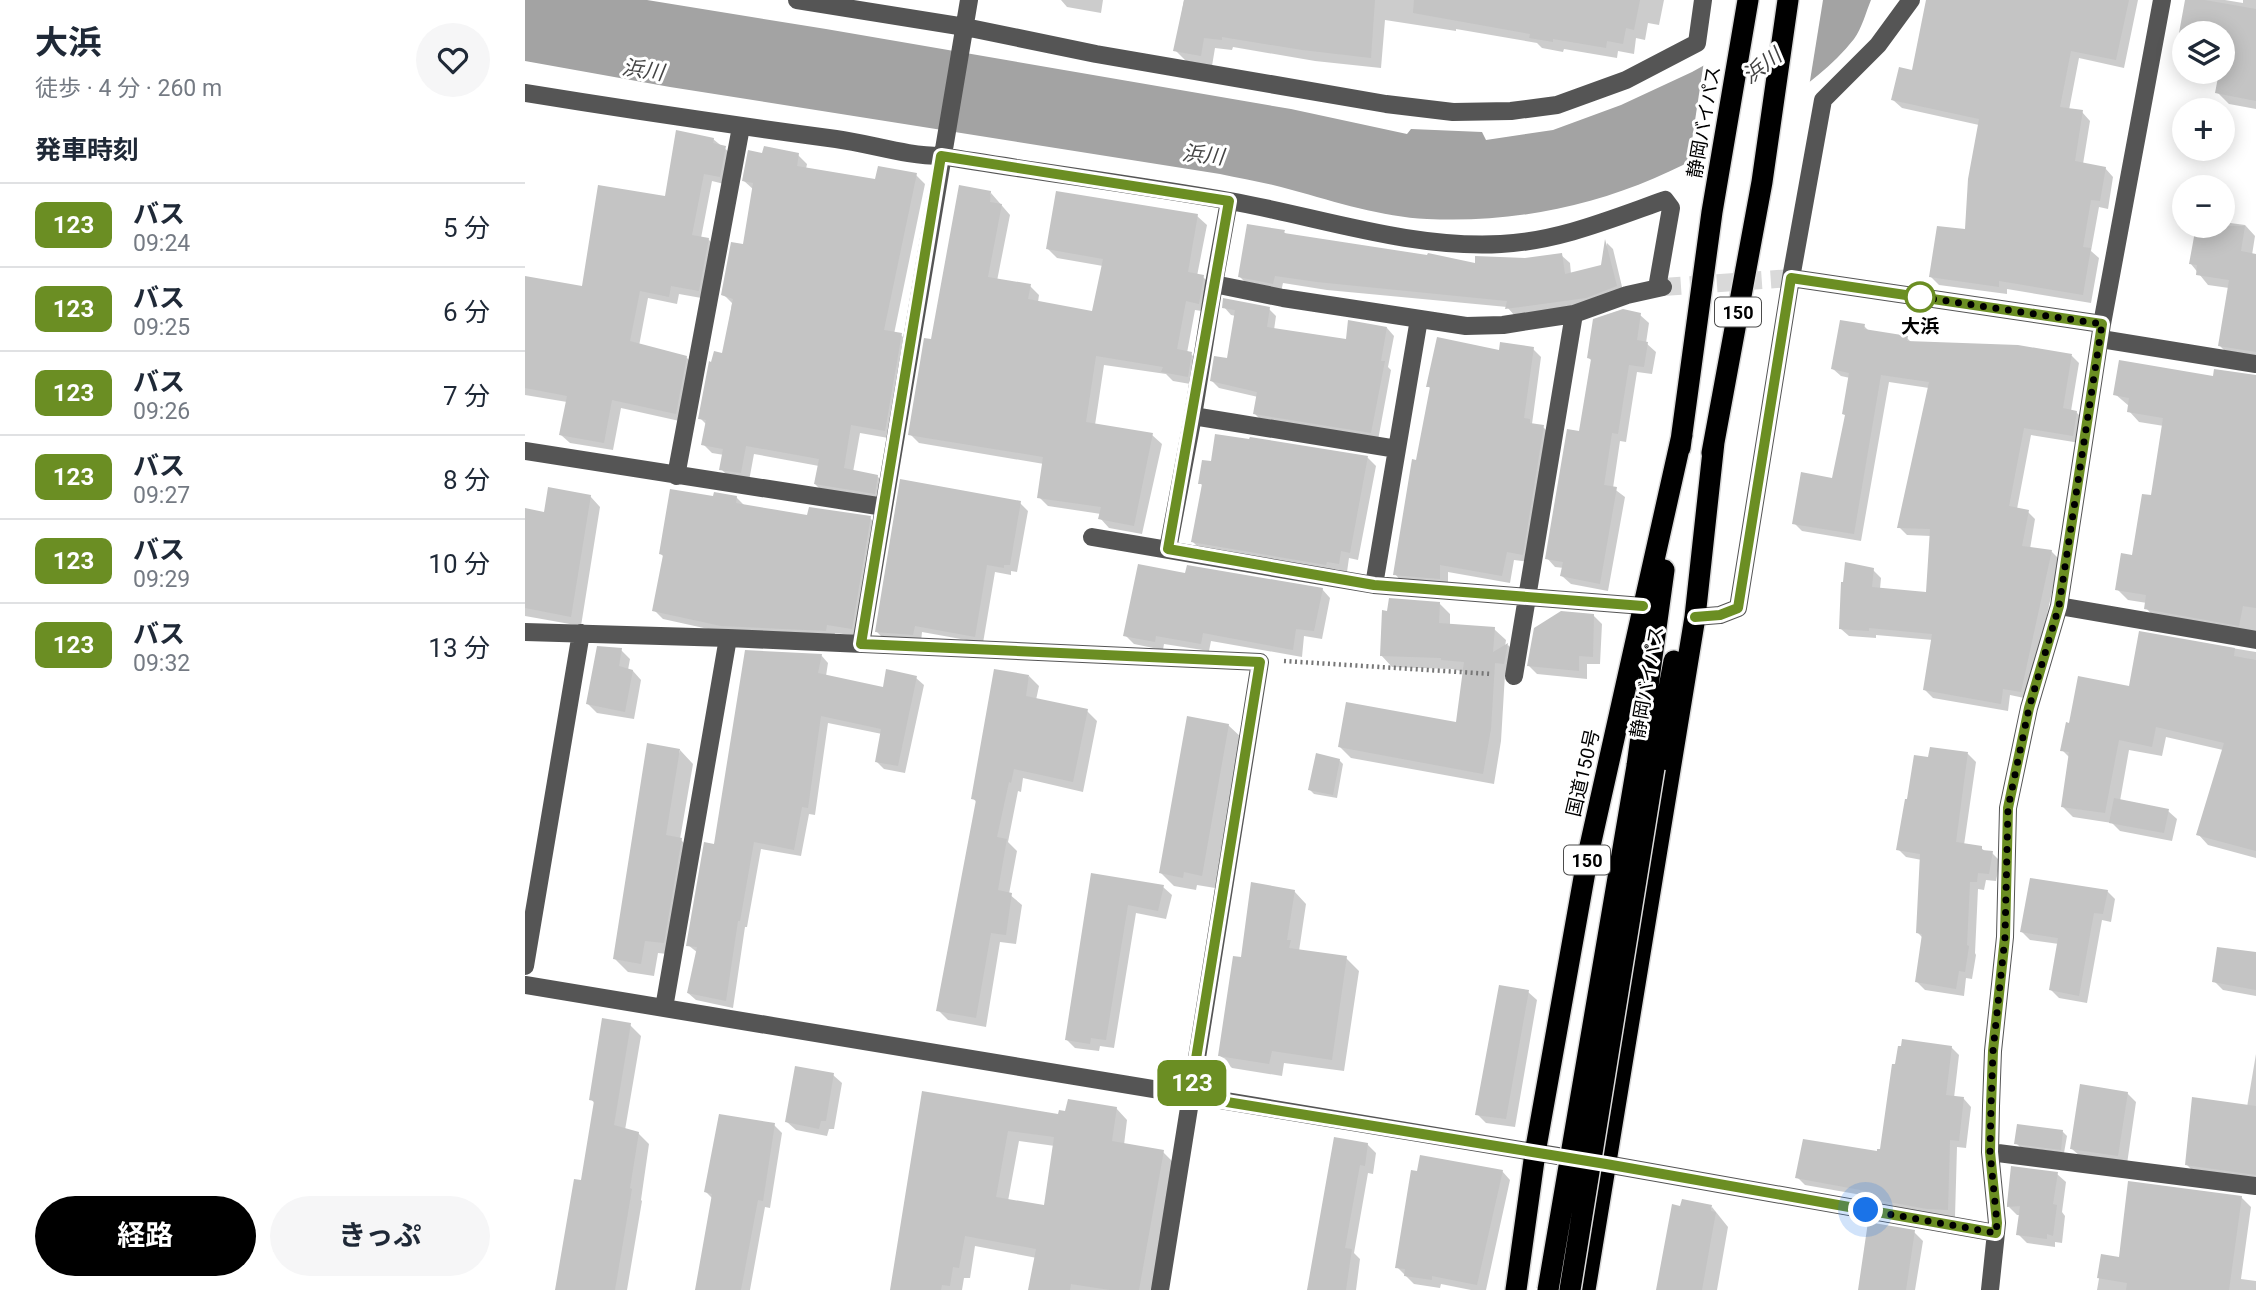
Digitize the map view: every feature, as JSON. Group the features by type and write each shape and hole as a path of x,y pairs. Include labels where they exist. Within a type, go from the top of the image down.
{"highway":[{"name":"静岡バイパス","path":"1570,1290 1646,767 1682,435 1718,175 1748,0"},
{"name":"静岡バイパス","path":"1548,1290 1646,767 1714,442 1767,145 1788,0"},
{"name":"国道150号","path":"1516,1290 1535,1153 1588,855 1682,435"},
{"name":"150","path":"1585,1290 1695,617 1714,442"}],"street":[{"path":"797,0 964,32 1386,104 1453,112 1511,111 1557,105 1626,80 1697,43 1703,0"},
{"path":"861,644 969,0"},
{"path":"1695,617 1720,615 1738,608 1791,278 1823,100 1878,45 1911,0"},
{"path":"1990,1290 1997,1223 1990,1152 1993,1051 2005,937 2008,808 2029,708 2059,606 2102,332 2162,0"},
{"path":"525,93 741,127 866,143 919,156 943,150 1229,201 1385,233 1463,244 1526,242 1564,235 1665,200 1671,208 1660,287 1627,295 1574,314 1503,326 1466,326 1283,298 1213,284"},
{"path":"676,476 741,127"},
{"path":"1168,549 1229,201"},
{"path":"1791,278 2102,332 2256,364"},
{"path":"1514,676 1574,314"},
{"path":"1374,585 1419,319"},
{"path":"1193,416 1397,449"},
{"path":"525,451 884,507"},
{"path":"1092,537 1374,585 1643,606"},
{"path":"2059,606 2256,640"},
{"path":"525,632 728,638 1260,662 1160,1290"},
{"path":"525,966 581,633"},
{"path":"664,1008 728,638"},
{"path":"525,985 1606,1164 1996,1233"},
{"path":"1990,1152 2256,1186"}],"path":[{"path":"1260,662 1277,660 1514,676"}],"water":[{"name":"浜川","path":"525,0 647,0 1291,109 1407,134 1411,129 1482,132 1486,140 1553,130 1621,105 1692,72 1710,62 1768,0 1871,0 1854,39 1826,68 1735,136 1694,159 1653,179 1566,207 1475,219 1427,219 1359,208 1274,185 1220,174 670,87 525,61"}],"pier":[{"path":"1763,0 1823,0 1809,87 1751,130 1688,167 1704,61"}],"building":[{"path":"1184,0 1375,0 1371,58 1222,37 1222,40 1204,38 1201,56 1173,51"},
{"path":"1414,0 1640,0 1634,30 1626,28 1623,44 1607,41 1606,48 1529,38 1530,34 1413,13"},
{"path":"1926,0 2129,0 2116,60 2071,51 2060,107 2083,110 2075,161 2106,167 2100,201 2091,200 2083,247 2091,248 2083,295 1999,281 1999,287 1929,277 1937,226 1965,229 1968,179 1979,119 1891,100 1899,67 1912,70"},
{"path":"2185,0 2205,0 2256,9 2256,101 2215,93 2217,84 2235,84 2235,21 2181,21"},
{"path":"676,130 714,138 713,143 726,146 720,177 704,174 692,235 709,238 699,291 671,286 669,297 640,291 630,341 687,356 676,414 612,400 604,443 559,435 567,396 525,388 525,276 582,286 598,185 665,196"},
{"path":"764,146 799,153 797,166 875,179 878,166 917,173 884,330 902,333 885,431 851,425 844,468 878,475 875,494 814,484 819,459 746,446 741,473 719,470 723,449 701,445 706,420 698,419 709,361 711,362 714,351 722,353 733,299 721,295 731,242 743,244 753,183 742,181 748,150 762,153"},
{"path":"959,185 991,191 990,202 1002,204 988,277 1031,284 1028,299 1092,311 1103,259 1046,249 1056,191 1198,214 1188,272 1204,275 1199,304 1186,301 1177,349 1192,352 1188,377 1161,372 1163,367 1096,356 1086,422 1153,433 1134,526 1098,519 1101,507 1037,498 1043,457 908,435 924,338 931,339"},
{"path":"1247,224 1285,230 1284,233 1427,255 1428,253 1475,263 1475,256 1525,258 1562,253 1565,274 1601,265 1605,239 1617,286 1586,298 1505,309 1507,301 1275,276 1273,284 1238,277"},
{"path":"2235,226 2245,226 2241,251 2256,254 2256,352 2218,346 2229,280 2196,275 2197,265 2189,264 2194,238 2235,238"},
{"path":"1223,298 1270,307 1267,327 1346,339 1348,320 1387,327 1381,361 1385,361 1371,433 1253,414 1257,392 1210,381 1214,356 1227,358 1235,310 1222,308"},
{"path":"1623,309 1641,313 1637,340 1648,342 1644,367 1629,365 1618,434 1612,433 1604,485 1617,487 1600,584 1560,576 1563,562 1545,559 1567,429 1579,431 1591,359 1587,358 1593,319"},
{"path":"1840,320 1865,324 1864,329 1908,336 1907,341 2018,345 2072,354 2063,408 2077,411 2073,436 2024,428 2009,506 2029,510 2022,546 2052,550 2021,692 2003,689 2001,704 1923,690 1932,634 1869,628 1869,631 1839,629 1841,582 1845,562 1874,568 1872,587 1926,592 1930,529 1897,528 1929,382 1881,375 1854,534 1792,524 1801,472 1832,478 1845,415 1842,414 1849,373 1831,369"},
{"path":"1437,337 1499,350 1500,342 1534,347 1524,418 1530,419 1530,423 1544,425 1523,555 1507,552 1502,576 1440,565 1440,579 1393,575 1412,459 1416,460 1430,387 1426,387"},
{"path":"2119,360 2213,376 2214,369 2256,375 2256,608 2243,606 2239,626 2144,609 2146,595 2115,590 2121,553 2132,555 2142,494 2151,495 2163,418 2127,412 2129,398 2113,395"},
{"path":"1215,434 1368,456 1350,553 1341,551 1339,564 1327,562 1326,565 1191,542 1202,484 1198,484 1202,460 1211,461"},
{"path":"900,479 1021,501 1010,565 1004,565 1004,568 987,565 975,637 915,626 913,635 875,632"},
{"path":"548,487 591,495 571,617 525,608 525,508 544,512"},
{"path":"670,489 713,496 714,492 737,496 736,503 807,515 809,507 871,516 852,629 827,625 826,631 721,626 652,611 663,555 659,554"},
{"path":"1138,564 1185,573 1187,565 1323,588 1314,631 1296,629 1293,650 1203,633 1201,644 1156,636 1155,642 1123,636"},
{"path":"1389,598 1440,602 1439,623 1495,627 1493,652 1508,643 1504,664 1495,663 1491,729 1483,774 1338,747 1346,702 1456,722 1464,662 1441,658 1380,656 1382,610 1387,611"},
{"path":"1561,611 1594,614 1593,657 1579,656 1579,671 1527,666 1534,628"},
{"path":"2139,631 2235,648 2234,656 2256,660 2256,851 2196,835 2224,743 2156,727 2152,747 2119,740 2105,813 2061,807 2069,752 2060,751 2066,722 2069,723 2078,676 2129,686"},
{"path":"597,646 622,648 619,666 633,670 625,712 586,704"},
{"path":"745,650 822,654 818,673 883,687 886,669 917,676 898,766 875,762 881,729 821,716 808,808 802,807 794,850 754,842 726,1001 687,993 697,947 686,946 704,842 714,844"},
{"path":"994,669 1029,675 1026,696 1088,709 1073,782 1014,769 1011,783 1009,782 997,837 1007,839 998,890 1012,893 1006,935 991,933 976,1018 936,1011 976,800 971,799"},
{"path":"1187,716 1229,724 1202,876 1184,872 1183,878 1159,873"},
{"path":"647,743 680,749 666,835 682,838 664,943 645,941 641,964 613,959"},
{"path":"1930,747 1968,752 1956,842 1982,846 1982,850 1993,851 1989,874 1978,873 1977,882 1970,882 1969,946 1965,972 1959,971 1956,989 1915,982 1922,934 1916,933 1920,854 1896,850 1914,755 1928,757"},
{"path":"1316,753 1340,759 1333,795 1308,790"},
{"path":"2114,798 2169,809 2164,833 2109,823"},
{"path":"1091,873 1164,885 1158,911 1128,905 1106,1040 1091,1038 1090,1044 1065,1040"},
{"path":"2030,878 2108,890 2103,914 2094,913 2079,996 2049,990 2058,938 2020,932"},
{"path":"1251,882 1295,890 1287,940 1291,940 1289,948 1347,956 1332,1060 1272,1051 1269,1064 1218,1056 1233,956 1241,957"},
{"path":"2217,947 2256,952 2256,990 2212,982"},
{"path":"1499,985 1529,990 1506,1119 1475,1115"},
{"path":"602,1018 631,1023 614,1125 639,1132 615,1290 555,1290 574,1179 581,1180 594,1101 589,1100"},
{"path":"1902,1039 1952,1046 1946,1095 1964,1097 1959,1141 1950,1140 1948,1210 1872,1199 1871,1192 1795,1178 1803,1139 1877,1151 1880,1149 1892,1064 1895,1064"},
{"path":"795,1066 834,1073 826,1121 821,1121 819,1129 785,1122"},
{"path":"2080,1084 2128,1092 2118,1156 2070,1149"},
{"path":"922,1091 1058,1114 1059,1110 1065,1111 1068,1099 1117,1107 1112,1141 1164,1150 1139,1290 1110,1290 1071,1284 1070,1290 1028,1290 1036,1249 965,1236 959,1268 953,1267 950,1286 942,1285 941,1290 890,1290","holes":["1008,1131 1054,1137 1044,1205 996,1197"]},
{"path":"2192,1097 2256,1106 2256,1175 2185,1165"},
{"path":"719,1114 775,1123 763,1201 758,1200 741,1290 695,1290 712,1194 704,1192"},
{"path":"2017,1124 2063,1130 2061,1150 2014,1144"},
{"path":"1334,1137 1368,1143 1365,1166 1360,1165 1345,1248 1352,1249 1346,1290 1307,1290"},
{"path":"1420,1155 1503,1170 1477,1285 1432,1276 1432,1280 1404,1276 1405,1269 1395,1268 1411,1170 1417,1171"},
{"path":"2011,1166 2058,1172 2053,1204 2057,1205 2053,1236 2047,1234 2047,1239 2016,1235 2020,1206 2007,1207"},
{"path":"2128,1181 2242,1196 2229,1290 2126,1290 2127,1283 2097,1278 2101,1254 2119,1257"},
{"path":"1682,1199 1712,1205 1711,1211 1716,1212 1702,1290 1656,1290 1672,1204 1680,1206"},
{"path":"1868,1222 1915,1230 1906,1290 1858,1290"}],"tunnel":[{"path":"1663,287 1791,278"}],"bus line":[{"name":"123","path":"1643,606 1374,585 1168,549 1229,201 941,156 861,644 1260,662 1190,1096 1606,1164 1996,1233 1990,1152 1991,1106 1993,1051 2005,937 2008,808 2029,708 2059,606 2102,324 1791,278 1738,608 1720,615 1695,617"}],"place":[{"name":"大浜","path":"1920,297"}],"route":[{"path":"1866,1210 1996,1233 1990,1152 1991,1106 1993,1051 2005,937 2008,808 2029,708 2059,606 2102,324 1920,297"}]}
